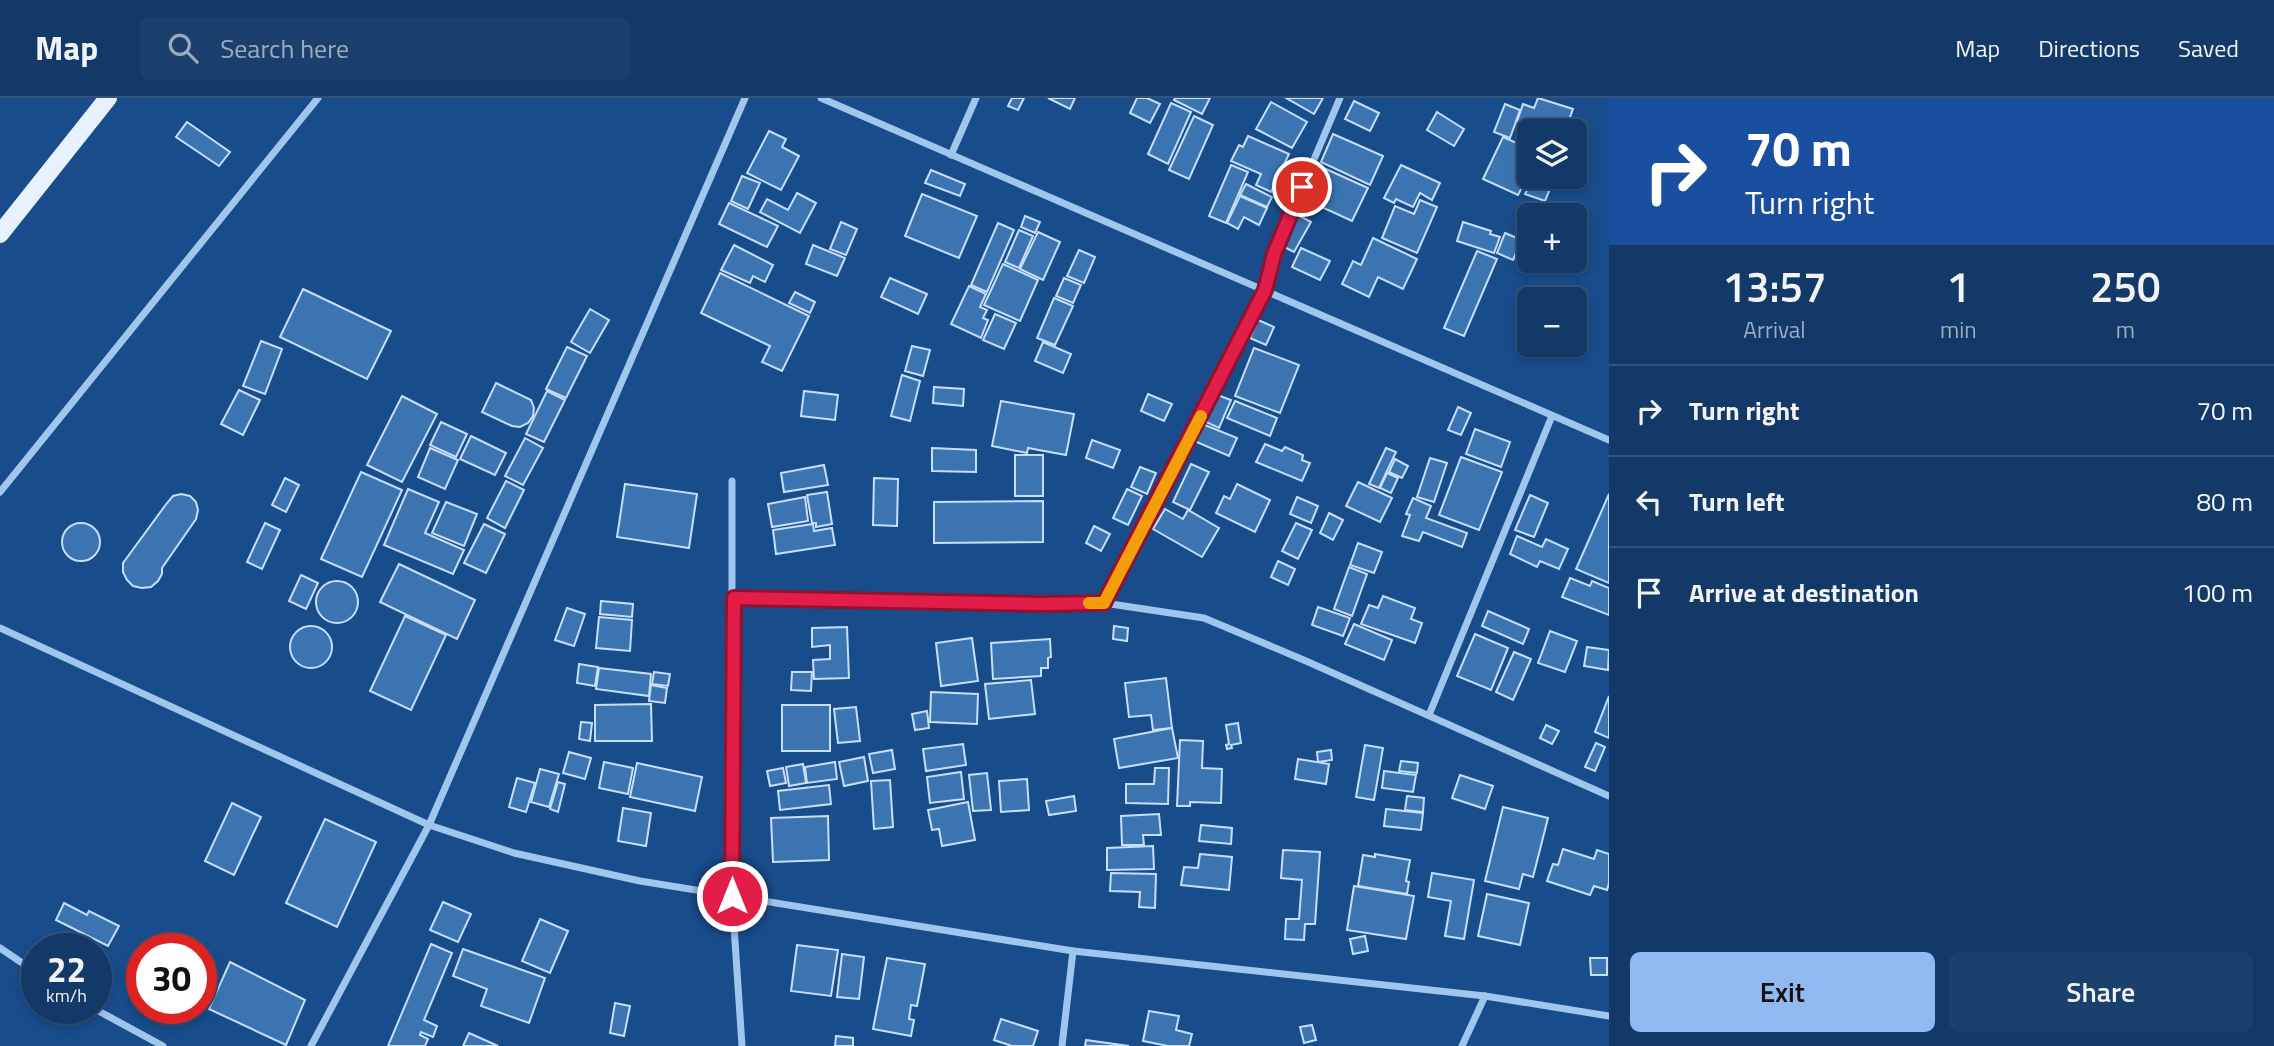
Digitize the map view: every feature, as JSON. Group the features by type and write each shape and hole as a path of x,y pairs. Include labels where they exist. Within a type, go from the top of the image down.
{"main road":[{"path":"0,234 108,98"}],"street":[{"path":"0,492 318,98"},
{"path":"311,1046 429,825 745,98"},
{"path":"821,98 1609,440"},
{"path":"951,155 976,98"},
{"path":"1104,603 1265,290 1274,254 1340,98"},
{"path":"1429,715 1552,416"},
{"path":"732,481 732,896 741,1046"},
{"path":"734,598 1104,603 1204,618 1609,796"},
{"path":"0,628 429,825 514,853 640,881 1073,951 1485,996 1609,1016"},
{"path":"0,948 21,962"},
{"path":"1062,1046 1073,951"},
{"path":"1462,1046 1485,996"},
{"path":"112,1018 163,1046"}],"building":[{"path":"1012,98 1024,98 1018,110 1008,106"},
{"path":"1048,98 1075,98 1070,109"},
{"path":"1137,98 1147,98 1160,104 1150,123 1130,113"},
{"path":"1210,98 1202,114 1174,100"},
{"path":"1286,98 1323,98 1314,114"},
{"path":"1538,98 1573,109 1569,119 1518,119 1523,104 1534,108"},
{"path":"1354,101 1379,113 1370,131 1345,119"},
{"path":"1271,102 1307,122 1292,148 1256,129"},
{"path":"1171,103 1191,112 1168,164 1148,154"},
{"path":"1505,104 1520,110 1510,138 1494,132"},
{"path":"1437,112 1464,129 1454,146 1427,130"},
{"path":"1194,116 1213,125 1189,179 1169,170"},
{"path":"187,122 230,152 219,166 176,137"},
{"path":"769,131 786,139 782,147 799,156 781,190 747,173"},
{"path":"1333,134 1383,156 1370,185 1321,162"},
{"path":"1248,136 1289,154 1271,192 1256,185 1261,174 1231,161 1239,145 1243,147"},
{"path":"1503,137 1517,143 1517,189 1521,189 1518,195 1483,179"},
{"path":"1231,165 1248,172 1226,223 1209,216"},
{"path":"1317,165 1368,188 1352,221 1302,198"},
{"path":"1401,165 1440,183 1432,200 1420,193 1413,207 1396,199 1394,203 1384,198"},
{"path":"931,170 965,184 960,196 925,183"},
{"path":"742,176 760,183 748,209 731,201"},
{"path":"1246,184 1272,197 1267,207 1240,195"},
{"path":"1528,189 1550,189 1545,201 1525,194"},
{"path":"797,193 816,203 800,233 760,212 767,199 788,210"},
{"path":"922,194 977,216 959,258 905,236"},
{"path":"1240,196 1267,208 1259,225 1244,217 1238,229 1227,223"},
{"path":"1420,200 1437,207 1417,253 1382,238 1395,206 1414,214"},
{"path":"729,203 778,226 767,247 719,224"},
{"path":"1298,215 1311,222 1294,252 1282,246"},
{"path":"1025,216 1040,222 1035,233 1021,227"},
{"path":"841,222 857,229 846,255 830,249"},
{"path":"1463,222 1491,231 1490,234 1500,237 1494,253 1457,241"},
{"path":"998,223 1014,230 987,292 971,285"},
{"path":"1019,230 1033,236 1019,268 1005,262"},
{"path":"1038,232 1060,242 1043,280 1020,269"},
{"path":"1505,233 1517,238 1517,251 1513,260 1497,253"},
{"path":"1373,238 1417,259 1403,289 1378,277 1369,297 1342,284 1353,261 1361,265"},
{"path":"734,245 773,265 765,282 753,276 750,283 721,270"},
{"path":"813,245 845,258 837,276 806,264"},
{"path":"1301,248 1330,261 1320,280 1292,267"},
{"path":"1079,250 1095,257 1084,283 1067,276"},
{"path":"1477,251 1497,259 1464,336 1444,328"},
{"path":"1003,264 1038,280 1020,321 984,305"},
{"path":"720,273 809,316 782,371 762,362 770,346 701,313"},
{"path":"890,278 927,294 918,314 881,297"},
{"path":"1064,278 1081,285 1073,303 1056,296"},
{"path":"969,286 986,294 980,307 987,310 983,318 988,320 981,338 951,324"},
{"path":"303,289 391,331 367,379 280,337"},
{"path":"795,292 815,302 810,313 789,303"},
{"path":"1054,298 1073,306 1055,345 1037,338"},
{"path":"590,309 609,320 590,353 571,342"},
{"path":"995,314 1016,323 1004,349 983,340"},
{"path":"1258,320 1274,327 1266,345 1250,338"},
{"path":"261,341 282,349 265,394 243,386"},
{"path":"1043,342 1071,354 1063,373 1035,361"},
{"path":"912,346 930,350 923,376 905,371"},
{"path":"567,347 587,356 566,398 546,389"},
{"path":"1254,348 1299,365 1280,413 1235,396"},
{"path":"902,375 920,381 910,421 891,416"},
{"path":"496,383 531,400 533,416 528,423 520,427 512,426 482,412"},
{"path":"934,387 964,389 963,406 933,403"},
{"path":"239,390 260,400 243,435 221,424"},
{"path":"547,391 565,400 544,442 526,434"},
{"path":"804,391 838,395 835,420 801,416"},
{"path":"1148,394 1172,404 1164,421 1141,411"},
{"path":"1215,394 1231,400 1219,428 1204,421"},
{"path":"402,396 437,414 402,482 367,465"},
{"path":"1001,401 1074,414 1066,455 1028,448 1027,453 992,446"},
{"path":"1235,401 1277,418 1270,436 1227,418"},
{"path":"1458,407 1471,413 1461,435 1448,430"},
{"path":"441,422 467,434 456,457 430,445"},
{"path":"1200,423 1237,438 1229,456 1192,440"},
{"path":"1475,429 1510,442 1501,467 1466,454"},
{"path":"471,436 506,453 495,475 460,459"},
{"path":"525,438 543,448 523,485 505,476"},
{"path":"1092,440 1120,450 1113,468 1086,458"},
{"path":"1265,444 1282,451 1285,447 1303,455 1302,460 1310,463 1302,481 1256,462"},
{"path":"430,448 458,460 445,489 418,477"},
{"path":"932,448 976,450 976,472 932,471"},
{"path":"1386,448 1396,452 1379,488 1369,484"},
{"path":"1015,455 1043,455 1043,496 1015,496"},
{"path":"1461,457 1502,472 1479,530 1439,515"},
{"path":"1430,458 1447,463 1434,502 1417,497"},
{"path":"1395,459 1408,466 1402,478 1389,472"},
{"path":"1191,464 1209,472 1190,510 1173,502"},
{"path":"824,465 828,485 784,492 781,473"},
{"path":"1140,467 1156,473 1147,494 1131,487"},
{"path":"361,472 402,490 362,577 321,559"},
{"path":"1387,473 1398,478 1391,493 1380,488"},
{"path":"285,478 299,485 286,512 272,505"},
{"path":"874,478 898,479 897,526 873,525"},
{"path":"506,481 524,490 505,528 487,518"},
{"path":"1358,482 1392,498 1380,522 1346,506"},
{"path":"625,484 697,494 689,548 617,537"},
{"path":"1237,484 1270,500 1255,532 1216,513 1224,496 1230,499"},
{"path":"408,489 439,502 425,533 464,550 453,574 384,545"},
{"path":"1127,489 1142,496 1128,525 1113,518"},
{"path":"827,492 832,524 816,527 816,523 812,523 807,495"},
{"path":"1609,494 1609,583 1576,569"},
{"path":"1530,495 1548,503 1534,537 1515,530"},
{"path":"173,496 190,496 196,502 196,519 162,568 158,581 151,587 133,586 123,572 123,563 167,503"},
{"path":"805,497 808,521 772,527 768,504"},
{"path":"1297,497 1318,506 1311,523 1290,514"},
{"path":"1413,498 1431,506 1426,518 1467,533 1462,547 1423,532 1419,541 1402,536 1410,515 1406,514"},
{"path":"1043,501 1043,542 934,543 934,502"},
{"path":"446,502 477,514 464,546 432,533"},
{"path":"1165,509 1183,519 1188,510 1219,528 1202,557 1153,529"},
{"path":"1329,513 1343,520 1333,540 1320,533"},
{"path":"81,523 94,529 100,542 94,555 81,561 68,555 62,542 68,529"},
{"path":"265,523 280,530 262,569 247,562"},
{"path":"1296,523 1312,530 1298,559 1282,551"},
{"path":"484,524 505,534 486,573 464,563"},
{"path":"813,524 814,531 832,528 835,545 776,554 773,530"},
{"path":"1094,526 1110,534 1101,551 1086,543"},
{"path":"1517,536 1542,547 1546,539 1568,549 1559,569 1540,561 1537,567 1510,554"},
{"path":"1358,543 1382,552 1374,573 1350,565"},
{"path":"1278,561 1295,569 1288,585 1271,577"},
{"path":"399,564 475,600 457,639 380,602"},
{"path":"1349,567 1367,574 1352,616 1334,609"},
{"path":"301,575 318,583 306,609 289,601"},
{"path":"1570,578 1590,586 1592,581 1609,588 1609,615 1562,597"},
{"path":"337,581 352,587 358,602 352,617 337,623 322,617 316,602 322,587"},
{"path":"1383,596 1415,608 1411,619 1422,623 1415,643 1361,624 1369,605 1378,608"},
{"path":"601,601 633,604 632,617 600,614"},
{"path":"1318,607 1350,618 1343,636 1312,625"},
{"path":"567,608 585,614 574,646 555,640"},
{"path":"1488,611 1529,629 1523,644 1482,626"},
{"path":"405,616 446,635 411,710 370,691"},
{"path":"599,617 632,620 630,651 596,648"},
{"path":"1354,624 1392,640 1384,660 1345,644"},
{"path":"311,626 326,632 332,647 326,662 311,668 296,662 290,647 296,632"},
{"path":"1114,626 1128,628 1127,641 1113,639"},
{"path":"847,627 849,678 814,679 813,660 830,659 830,645 812,647 812,628"},
{"path":"1550,631 1577,641 1565,672 1538,663"},
{"path":"1475,634 1508,648 1491,690 1457,676"},
{"path":"972,638 978,681 941,686 936,643"},
{"path":"1050,639 1051,657 1048,658 1048,668 1041,668 1041,676 993,679 991,643"},
{"path":"1587,647 1609,650 1608,670 1584,666"},
{"path":"1514,652 1531,659 1513,700 1496,692"},
{"path":"579,664 598,667 595,686 577,683"},
{"path":"599,668 651,674 649,696 596,689"},
{"path":"654,672 670,674 668,686 652,684"},
{"path":"792,672 812,672 811,691 791,690"},
{"path":"1166,678 1172,728 1153,730 1151,715 1129,717 1125,683"},
{"path":"1031,680 1035,714 989,719 985,684"},
{"path":"651,685 667,688 665,703 649,701"},
{"path":"931,692 978,694 977,724 930,722"},
{"path":"1609,696 1609,738 1595,732"},
{"path":"651,704 652,741 595,741 595,705"},
{"path":"782,705 830,705 830,751 782,751"},
{"path":"856,707 860,741 838,743 834,709"},
{"path":"927,711 929,728 915,730 912,714"},
{"path":"581,722 592,723 590,741 579,739"},
{"path":"1238,723 1241,743 1231,745 1232,748 1227,749 1226,745 1229,744 1226,725"},
{"path":"1546,725 1559,731 1552,744 1540,738"},
{"path":"1172,728 1178,758 1119,768 1114,739"},
{"path":"1180,740 1203,741 1202,768 1222,769 1221,803 1190,802 1190,806 1177,806"},
{"path":"1596,743 1605,747 1595,771 1585,767"},
{"path":"963,744 966,765 926,771 923,749"},
{"path":"1365,745 1383,748 1374,800 1356,797"},
{"path":"892,750 895,769 873,773 869,754"},
{"path":"1331,750 1332,760 1318,762 1317,752"},
{"path":"569,752 591,758 585,779 563,773"},
{"path":"864,757 868,781 844,786 839,762"},
{"path":"1298,759 1329,764 1326,784 1295,779"},
{"path":"1401,761 1418,763 1417,773 1399,771"},
{"path":"604,762 633,768 628,794 599,788"},
{"path":"835,762 837,779 807,783 805,767"},
{"path":"637,763 702,777 695,811 630,797"},
{"path":"803,764 806,783 789,786 786,767"},
{"path":"783,768 786,783 770,786 767,771"},
{"path":"1155,768 1169,768 1168,804 1126,803 1126,784 1154,784"},
{"path":"540,769 559,774 549,807 531,802"},
{"path":"1384,771 1416,775 1413,792 1382,788"},
{"path":"961,772 964,799 930,803 927,777"},
{"path":"987,773 991,810 973,811 969,775"},
{"path":"1460,775 1493,786 1485,809 1452,798"},
{"path":"517,778 535,783 526,812 509,807"},
{"path":"1027,779 1029,810 1001,812 999,781"},
{"path":"890,780 893,827 874,829 871,781"},
{"path":"558,782 565,784 558,812 550,809"},
{"path":"829,785 831,804 780,810 778,791"},
{"path":"1074,796 1076,811 1049,815 1046,801"},
{"path":"1407,796 1424,798 1423,812 1405,810"},
{"path":"968,802 975,840 942,846 939,829 932,830 928,810"},
{"path":"232,803 261,817 234,875 205,861"},
{"path":"1503,807 1548,818 1533,877 1523,874 1519,889 1485,881"},
{"path":"623,808 651,813 646,846 618,841"},
{"path":"1386,809 1423,813 1421,830 1384,826"},
{"path":"1159,814 1161,835 1143,835 1144,845 1122,845 1121,816"},
{"path":"828,816 829,860 773,862 771,818"},
{"path":"325,819 376,842 337,927 286,903"},
{"path":"1201,825 1232,828 1231,844 1199,841"},
{"path":"1153,846 1154,869 1107,870 1107,848"},
{"path":"1563,849 1594,859 1597,850 1609,854 1607,890 1594,886 1590,895 1547,881 1553,864 1558,865"},
{"path":"1283,850 1320,852 1315,924 1305,924 1304,940 1285,939 1286,919 1299,919 1302,880 1281,878"},
{"path":"1200,854 1232,857 1229,890 1181,885 1184,867 1198,868"},
{"path":"1375,854 1410,860 1406,881 1409,882 1407,894 1358,886 1363,855 1375,857"},
{"path":"1111,873 1156,874 1155,908 1139,907 1140,892 1110,891"},
{"path":"1432,873 1474,880 1464,939 1445,936 1451,901 1428,897"},
{"path":"1354,886 1414,896 1406,939 1347,930"},
{"path":"1487,894 1529,903 1520,945 1478,936"},
{"path":"443,902 471,914 458,942 430,930"},
{"path":"64,903 87,915 89,911 119,926 112,939 112,933 82,933 56,920"},
{"path":"540,919 568,931 550,973 522,961"},
{"path":"1365,936 1368,951 1353,954 1350,939"},
{"path":"431,944 452,953 424,1020 437,1026 433,1037 421,1032 420,1035 428,1039 425,1046 388,1046"},
{"path":"797,945 838,950 831,996 791,991"},
{"path":"463,949 545,978 529,1023 481,1006 487,989 453,976"},
{"path":"842,954 864,957 859,999 837,997"},
{"path":"887,958 925,964 917,1006 911,1005 909,1019 914,1020 911,1036 873,1029"},
{"path":"1590,958 1607,958 1607,975 1591,975"},
{"path":"230,962 305,1000 286,1045 217,1013 217,991"},
{"path":"615,1003 630,1006 624,1036 610,1033"},
{"path":"1149,1011 1179,1016 1176,1030 1192,1034 1189,1046 1168,1046 1143,1041"},
{"path":"1001,1019 1038,1031 1033,1046 1012,1046 994,1040"},
{"path":"1312,1025 1316,1040 1304,1043 1300,1027"},
{"path":"469,1033 498,1046 463,1046"},
{"path":"836,1036 853,1038 853,1046 835,1046"},
{"path":"1086,1040 1129,1046 1085,1046"}],"slow traffic":[{"path":"1089,603 1104,603 1201,416"}],"route":[{"path":"732,896 734,598 1104,603 1265,290 1274,254 1302,187"}]}
